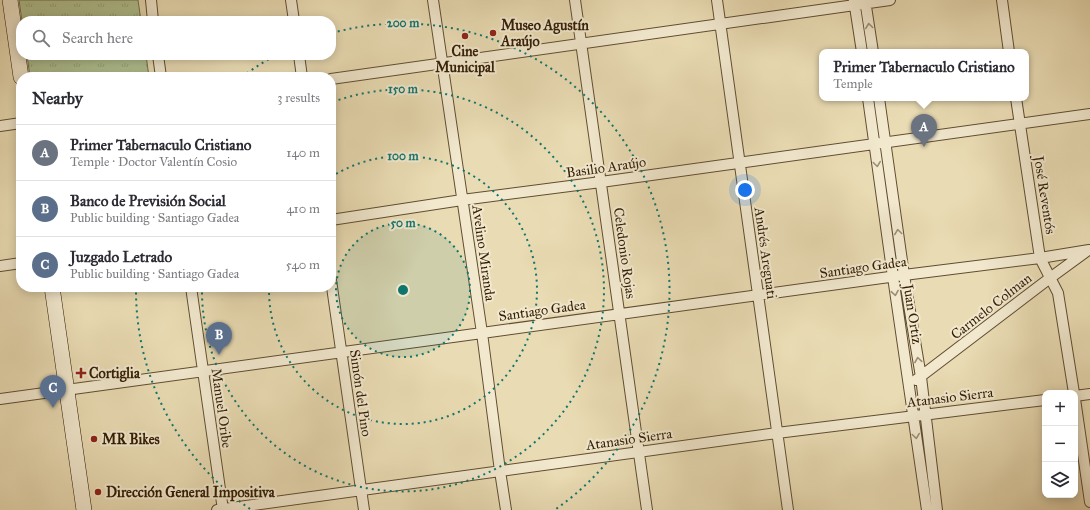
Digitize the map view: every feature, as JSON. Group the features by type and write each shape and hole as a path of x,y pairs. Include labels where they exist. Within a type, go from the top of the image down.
{"street":[{"path":"10,0 16,42"},
{"path":"150,0 153,16"},
{"path":"291,0 293,16"},
{"name":"Avelino Miranda","path":"433,0 482,333 506,510"},
{"name":"Celedonio Rojas","path":"576,0 647,510"},
{"name":"Andrés Areguati","path":"717,0 788,510"},
{"path":"336,78 720,24 855,2 890,0"},
{"path":"1002,0 1009,49"},
{"path":"855,2 862,49"},
{"path":"865,2 873,49"},
{"path":"19,60 20,72"},
{"path":"159,60 160,72"},
{"path":"300,60 301,72"},
{"name":"Juan Ortiz","path":"868,101 927,510"},
{"name":"Juan Ortiz","path":"879,101 920,377 937,510"},
{"name":"José Reventós","path":"1016,101 1040,258 1058,293 1074,390"},
{"name":"Basilio Araújo","path":"336,219 462,200 1090,114"},
{"path":"0,126 16,124"},
{"name":"Santiago Gadea","path":"0,400 904,275 1040,258 1089,250"},
{"name":"Carmelo Colman","path":"909,385 1089,250"},
{"path":"0,266 16,264"},
{"path":"53,292 84,510"},
{"name":"Manuel Oribe","path":"192,292 221,510"},
{"name":"Simón del Pino","path":"333,292 364,510"},
{"path":"1078,396 1090,394"},
{"name":"Atanasio Sierra","path":"221,510 777,433 1042,400"},
{"path":"1078,420 1090,502"}],"green space":[{"path":"19,0 138,0 140,16 21,16"},
{"path":"28,60 147,60 148,72 29,72"}],"place":[{"name":"Museo Agustín Araújo","path":"493,33"},
{"name":"Cine Municipal","path":"465,36"},
{"name":"Primer Tabernaculo Cristiano","path":"924,147"},
{"name":"Banco de Previsión Social","path":"219,355"},
{"name":"Cortiglia","path":"81,373"},
{"name":"Juzgado Letrado","path":"53,408"},
{"name":"MR Bikes","path":"94,439"},
{"name":"Dirección General Impositiva","path":"98,492"}]}
